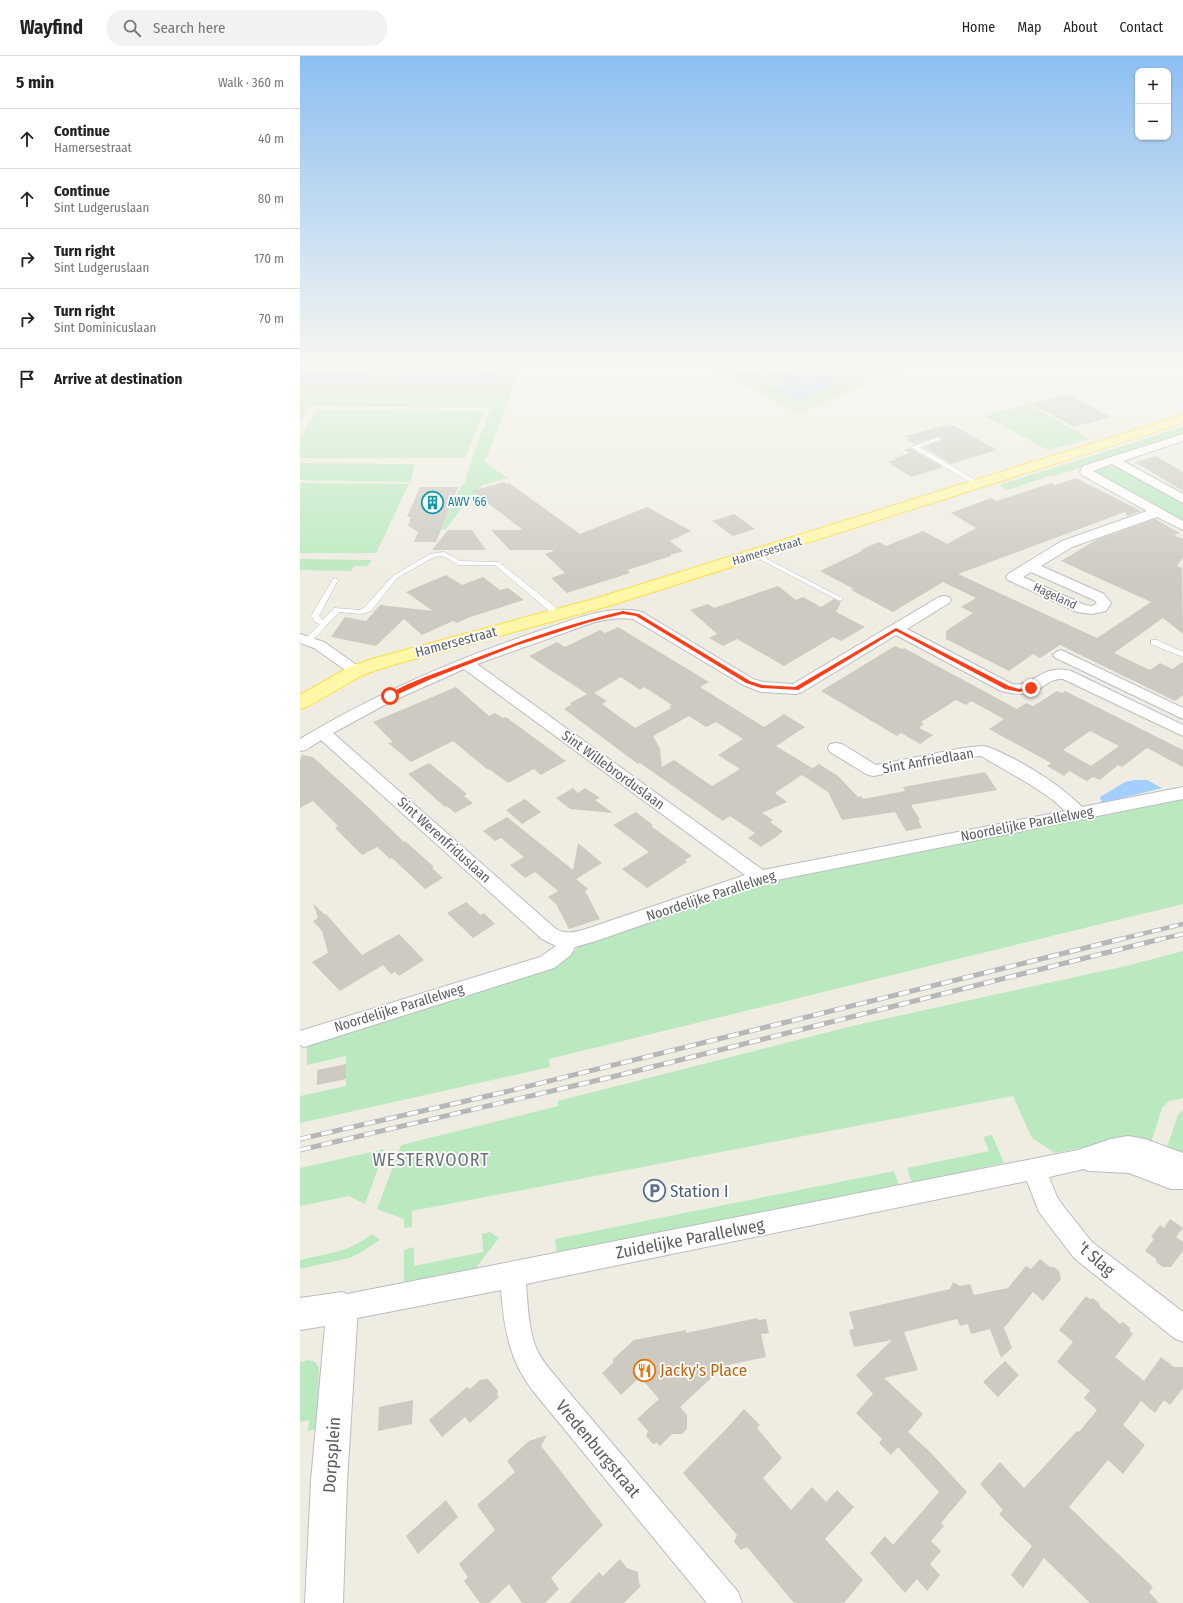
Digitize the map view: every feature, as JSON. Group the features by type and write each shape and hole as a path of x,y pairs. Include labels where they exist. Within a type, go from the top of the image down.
{"main road":[{"name":"Hamersestraat","path":"300,703 356,671 415,652 603,602 1129,436"}],"street":[{"path":"1183,437 1087,469 1086,472 1183,526"},
{"path":"1113,460 1183,500"},
{"name":"Hageland","path":"1030,566 1099,597 1104,602 1101,608 1092,610 1082,609 1013,577 1030,566 1067,544 1158,512"},
{"name":"Hamersestraat","path":"300,746 359,711 465,663 513,645 588,621 623,612 637,615 748,682 761,687 796,689 944,600"},
{"path":"896,629 1007,688 1019,691 1031,688 1052,674 1072,676 1183,731"},
{"path":"303,639 319,645 356,671"},
{"path":"1063,674 1067,658 1183,714"},
{"name":"Sint Willebrorduslaan","path":"465,663 760,877"},
{"name":"Sint Werenfriduslaan","path":"323,733 549,934 554,938 568,942"},
{"name":"Sint Anfriedlaan","path":"836,748 874,771 963,753 982,752 990,754 1047,786 1067,801 1078,814"},
{"name":"Noordelijke Parallelweg","path":"304,1038 547,963 564,950 568,942 760,877 1183,793"},
{"name":"Zuidelijke Parallelweg","path":"300,1314 342,1308 512,1275 1079,1160 1114,1148 1144,1148 1183,1164"},
{"name":"Zuidelijke Parallelweg","path":"1079,1160 1130,1162 1171,1178 1183,1178"},
{"name":"'t Slag","path":"1034,1168 1048,1204 1083,1250 1183,1329"},
{"name":"Vredenburgstraat","path":"512,1275 516,1314 523,1349 533,1368 557,1400 727,1603"},
{"name":"Dorpsplein","path":"324,1603 329,1481 342,1308"}],"lane":[{"path":"939,439 914,447 978,484"},
{"path":"303,639 324,623 337,610 361,612 368,609 396,577 432,555 444,554 459,563 497,563 551,608 556,615"},
{"path":"758,554 765,560 840,599"},
{"path":"324,623 319,621 315,616 335,580"},
{"path":"1154,642 1183,655"}],"green space":[{"path":"474,436 465,458 300,458 300,437"},
{"path":"480,436 495,436 484,461 507,478 483,485 476,491 474,498 470,498 445,530 441,529 460,487 465,483"},
{"path":"1022,436 1086,436 1091,439 1048,450"},
{"path":"1154,436 1179,436 1008,490 999,485"},
{"path":"300,463 415,464 410,482 300,480"},
{"path":"1107,466 1121,468 1183,504 1183,521 1096,474 1095,472 1097,469"},
{"path":"300,483 409,484 376,553 300,553"},
{"path":"300,559 372,560 367,566 354,566 351,571 300,570"},
{"path":"1183,798 1183,904 549,1059 550,1067 300,1123 300,1096 346,1086 346,1056 307,1065 307,1043 558,964 570,957 579,946 586,943 756,886 778,880"},
{"path":"1183,951 1183,1098 1169,1101 1162,1108 1150,1146 1113,1141 1055,1153 1032,1138 1013,1096 412,1211 412,1227 404,1228 404,1219 377,1209 401,1145 558,1106 558,1101 852,1026 1130,965"},
{"path":"1183,1110 1183,1154 1166,1150 1178,1115"},
{"path":"992,1135 1004,1163 912,1183 907,1168 989,1151 983,1137"},
{"path":"385,1149 365,1204 349,1196 300,1206 300,1168"},
{"path":"894,1171 899,1186 557,1255 555,1239"},
{"path":"490,1232 499,1238 478,1265 478,1271 404,1285 404,1250 414,1247 414,1266 483,1252 482,1234"},
{"path":"372,1234 380,1240 358,1254 349,1258 300,1269 300,1260 347,1248 355,1245"},
{"path":"308,1360 314,1361 319,1367 317,1429 308,1431 309,1420 300,1422 300,1362"}],"water":[{"path":"1147,780 1162,788 1102,803 1100,797 1125,782"}],"building":[{"path":"905,436 973,436 997,450 951,464 923,447 942,440 942,438 937,437 914,444 906,440 910,439"},
{"path":"910,448 943,467 911,477 888,462 897,459 894,458 910,453 904,450"},
{"path":"1156,456 1183,472 1183,491 1135,462"},
{"path":"1076,478 1141,511 1127,516 1125,512 958,574 1097,638 1151,602 1061,561 1096,540 1155,519 1180,533 1174,535 1183,539 1183,557 1177,566 1182,568 1183,634 1163,618 1114,653 1150,670 1160,663 1172,669 1183,662 1183,695 1175,701 1060,645 1040,658 1033,654 1009,671 946,639 946,631 973,613 961,607 976,598 943,582 893,612 851,590 854,589 820,571 862,551 860,550 879,542 886,546 923,531 947,544 976,528 951,513 991,498 996,501 1052,483 1055,485"},
{"path":"504,482 507,484 509,483 580,534 647,507 691,531 670,541 683,551 627,570 630,573 567,593 551,578 565,573 545,554 555,550 510,550 491,530 523,530 472,491"},
{"name":"AWV '66","path":"420,487 458,487 436,542 414,542 418,532 408,526 411,517 407,517"},
{"path":"734,514 755,529 733,536 712,521"},
{"path":"448,530 472,530 486,550 432,550"},
{"path":"446,575 462,585 483,577 500,590 508,588 524,600 470,617 457,623 453,621 422,635 404,619 376,646 331,637 345,617 366,621 380,605 433,611 406,592"},
{"path":"778,586 796,600 803,597 821,607 834,599 841,602 836,612 865,627 841,641 833,637 784,666 737,639 723,646 709,638 717,634 690,610 708,604 714,608"},
{"path":"618,627 709,682 700,687 764,727 784,714 805,727 776,746 812,768 775,793 787,802 762,813 773,820 770,822 783,831 761,847 748,838 755,833 730,816 723,821 640,763 638,764 564,709 572,704 570,703 587,694 529,656 557,642 565,647 600,630 605,633","holes":["621,677 640,690 644,687 672,705 669,706 671,708 635,728 602,704 607,701 594,693","689,716 706,727 716,722 743,739 718,755 740,769 712,786 674,760 662,767 660,749 653,736"]},
{"path":"895,646 902,649 904,648 1017,709 1026,703 1033,706 1057,691 1062,693 1065,691 1183,750 1183,767 1147,748 1122,767 1118,765 1100,780 1093,777 1087,781 1069,771 1064,776 1047,766 1051,763 989,729 1004,719 971,701 966,705 956,700 921,722 924,724 919,728 933,735 920,744 901,733 897,736 821,691","holes":["1090,731 1119,746 1091,766 1063,750"]},
{"path":"456,687 489,716 495,713 503,718 506,717 566,761 541,775 534,769 508,783 489,769 488,770 453,741 411,762 388,743 393,742 373,722"},
{"path":"302,755 313,757 404,842 405,841 434,867 432,868 443,878 425,889 392,858 390,859 377,847 362,855 335,828 338,826 313,801 300,808 300,761"},
{"path":"429,763 467,794 464,796 473,803 455,813 447,806 445,807 408,774"},
{"path":"819,764 838,776 858,797 861,796 863,799 905,791 903,787 985,772 997,790 911,805 920,820 918,820 922,828 906,831 895,812 842,820 828,792 802,775"},
{"path":"573,788 578,793 585,788 600,798 595,800 613,813 570,809 556,798"},
{"path":"525,799 541,812 522,824 506,810"},
{"path":"636,812 653,825 651,826 692,856 685,860 687,862 647,888 622,869 649,852 613,825"},
{"path":"507,817 573,870 578,843 602,863 576,879 588,889 585,891 600,919 569,929 556,904 548,897 558,891 535,872 525,878 510,865 524,857 501,838 495,841 483,831"},
{"path":"466,902 481,915 484,913 495,924 473,938 447,913"},
{"path":"313,903 324,914 326,914 362,955 399,934 424,960 399,976 395,972 391,974 383,965 340,991 312,962 328,953 322,931 313,921 318,918"},
{"path":"346,1064 346,1079 317,1085 317,1070"},
{"path":"1170,1219 1183,1228 1176,1237 1183,1242 1183,1251 1171,1267 1163,1267 1157,1263 1156,1259 1145,1251 1154,1239 1151,1237 1160,1225 1164,1228"},
{"path":"1040,1259 1050,1267 1054,1267 1059,1271 1061,1279 1043,1301 1033,1292 1004,1328 1012,1348 1001,1358 990,1329 971,1334 968,1324 960,1326 957,1319 904,1332 918,1370 884,1378 923,1414 908,1432 929,1451 967,1492 941,1523 944,1526 931,1541 941,1551 930,1564 940,1575 927,1591 917,1579 905,1593 870,1553 885,1536 893,1545 939,1492 898,1447 891,1455 879,1443 882,1439 856,1413 873,1394 856,1375 892,1340 854,1347 849,1330 854,1329 849,1312 950,1289 953,1282 960,1286 970,1284 974,1295 1008,1288 1026,1266 1031,1269"},
{"path":"1086,1296 1090,1299 1093,1298 1099,1303 1100,1307 1120,1324 1123,1322 1130,1328 1130,1331 1133,1334 1115,1357 1144,1381 1161,1357 1174,1367 1183,1367 1183,1388 1170,1405 1164,1400 1155,1413 1141,1401 1123,1425 1145,1445 1123,1474 1108,1460 1069,1507 1153,1587 1149,1592 1159,1603 1090,1603 1044,1558 1023,1588 1011,1575 1032,1546 999,1514 1003,1510 980,1484 1000,1462 1024,1488 1077,1431 1079,1432 1097,1410 1084,1398 1090,1391 1057,1362 1073,1342 1059,1330"},
{"path":"757,1318 758,1320 766,1319 769,1333 761,1334 766,1357 719,1367 721,1369 680,1407 687,1415 687,1429 682,1434 672,1434 660,1446 657,1443 653,1444 646,1436 648,1431 637,1419 659,1399 640,1377 621,1395 602,1373 613,1363 613,1359 634,1340 686,1330 686,1333"},
{"path":"1005,1361 1019,1375 998,1397 983,1382"},
{"path":"488,1379 498,1391 497,1395 499,1397 470,1423 465,1417 442,1437 429,1420 467,1387 470,1389 480,1380"},
{"path":"413,1400 412,1424 378,1431 379,1407"},
{"path":"744,1409 760,1425 757,1428 782,1458 763,1478 791,1510 812,1487 826,1502 837,1490 854,1507 825,1539 863,1580 844,1603 794,1603 747,1547 741,1550 734,1542 737,1535 683,1473"},
{"path":"547,1435 541,1446 603,1525 551,1578 559,1589 545,1603 522,1603 509,1584 489,1603 480,1603 464,1581 468,1577 459,1564 495,1530 477,1505 515,1472 507,1461 529,1441"},
{"path":"446,1500 458,1517 418,1554 406,1536"},
{"path":"620,1559 627,1568 638,1572 639,1583 641,1586 624,1603 569,1603 599,1572 603,1576"}],"railway":[{"path":"1117,940 1183,924"},
{"path":"1157,940 1183,934"},
{"path":"300,1139 505,1092 1121,939"},
{"path":"300,1150 620,1075 1157,940"}],"place":[{"name":"AWV '66","path":"433,502"},
{"name":"Station I","path":"655,1191"},
{"name":"Jacky's Place","path":"644,1370"}],"district":[{"name":"WESTERVOORT","path":"431,1160"}],"route":[{"path":"390,696 465,663 513,645 606,615 623,612 637,615 748,682 761,687 796,689 896,629 1007,688 1019,691 1031,688"}]}
